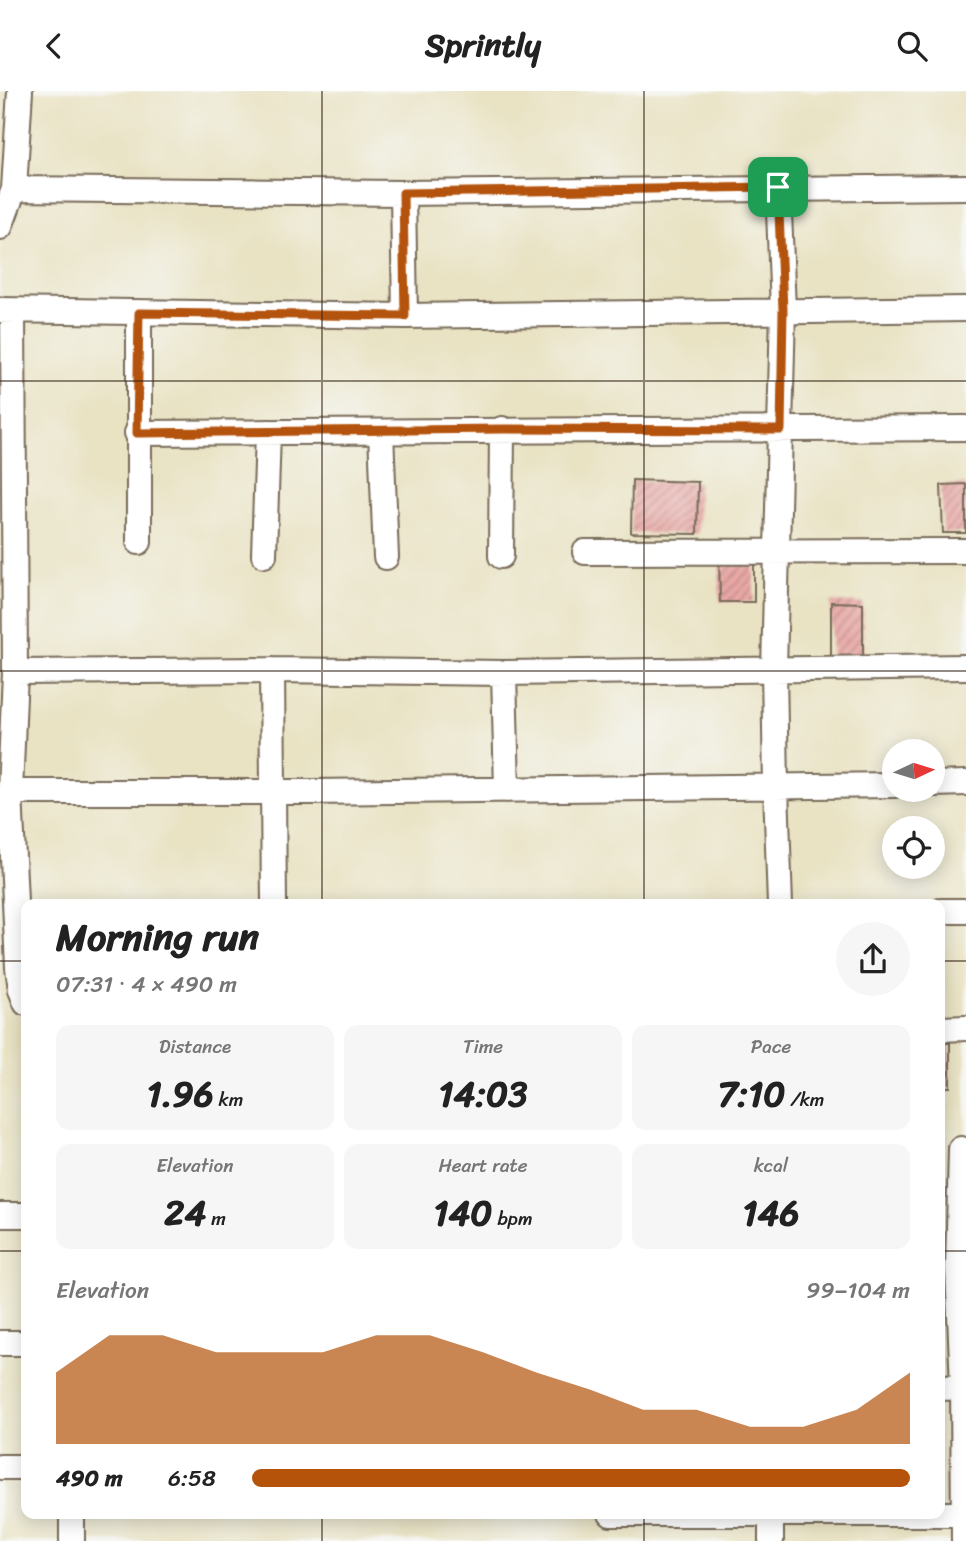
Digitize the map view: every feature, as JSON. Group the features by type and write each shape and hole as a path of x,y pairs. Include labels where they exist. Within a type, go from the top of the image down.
{"street":[{"path":"0,227 14,189 20,91"},
{"path":"778,187 783,310 775,669 780,899"},
{"path":"14,189 403,193 966,187"},
{"path":"403,193 405,316"},
{"path":"21,990 18,967 21,915 10,792 15,672 7,311 405,316 966,309"},
{"path":"139,313 139,542"},
{"path":"137,433 966,428"},
{"path":"501,556 502,429"},
{"path":"264,555 268,432"},
{"path":"381,432 386,557"},
{"path":"585,552 966,551"},
{"path":"15,672 272,670 504,673 966,667"},
{"path":"272,670 274,899"},
{"path":"504,673 506,790"},
{"path":"945,784 966,783"},
{"path":"10,792 882,785"},
{"path":"945,911 966,911"},
{"path":"945,1029 966,1028"},
{"path":"956,1149 951,1387 964,1514 964,1541"},
{"path":"0,1215 21,1215"},
{"path":"0,1343 21,1343"},
{"path":"0,1467 21,1467"},
{"path":"945,1514 964,1514"},
{"path":"72,1519 72,1541"},
{"path":"771,1519 771,1541"}],"building":[{"path":"632,480 698,482 697,534 631,533"},
{"path":"966,484 966,533 943,533 941,485"},
{"path":"719,554 754,554 754,602 720,602"},
{"path":"831,602 863,603 863,657 831,656"},
{"path":"945,1043 950,1043 950,1087 945,1087"}],"route":[{"path":"778,187 783,310 781,430 502,429 137,433 139,313 405,316 403,193 778,187"}]}
